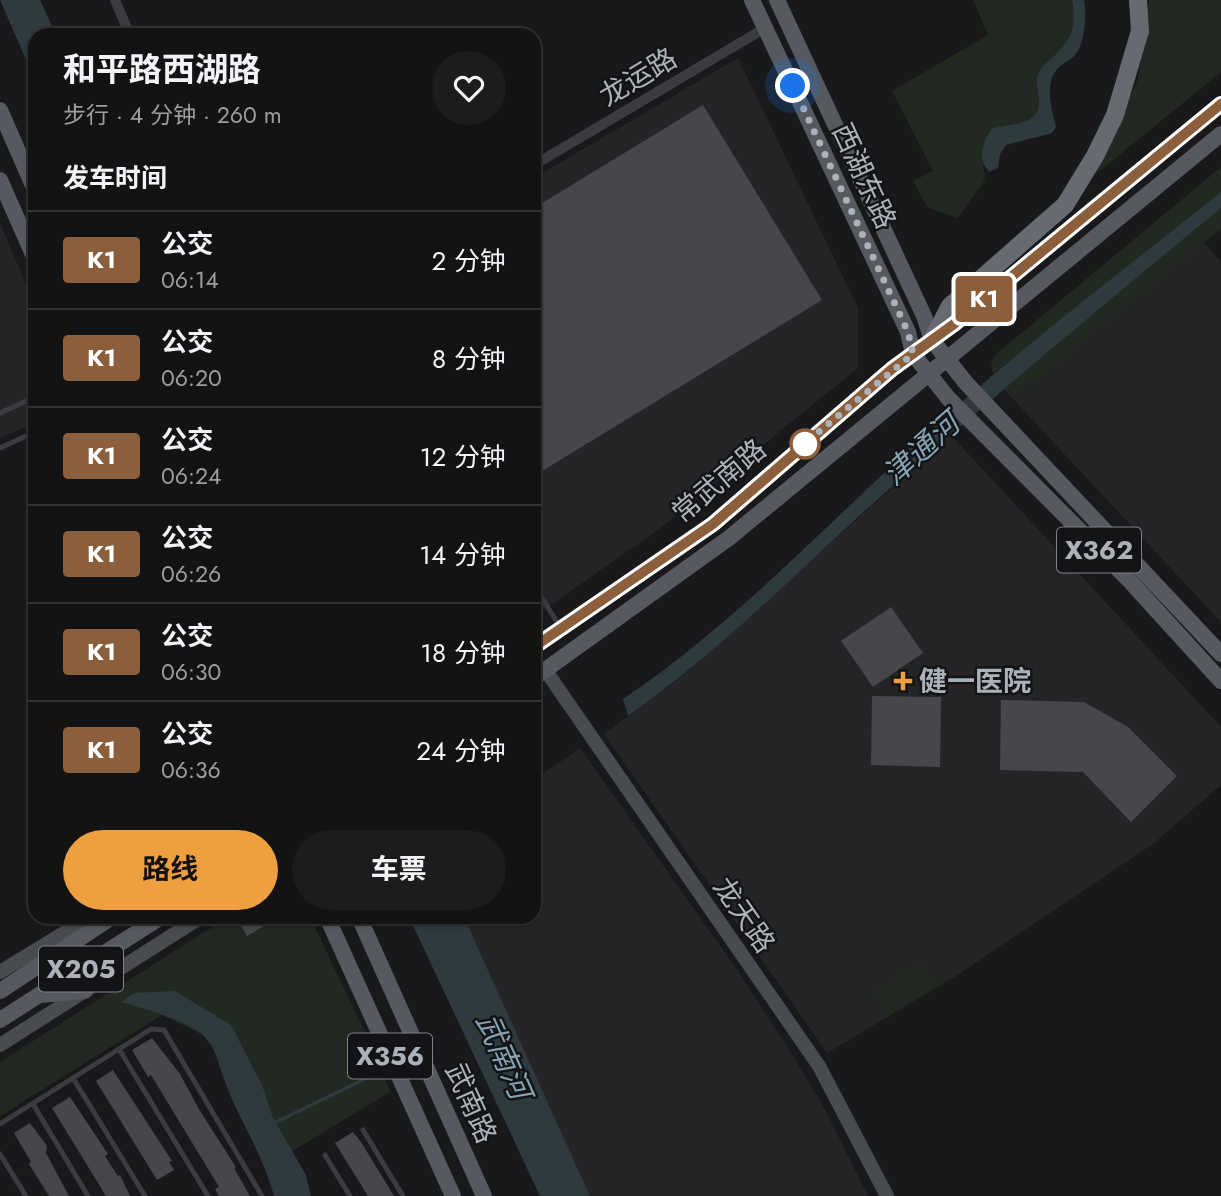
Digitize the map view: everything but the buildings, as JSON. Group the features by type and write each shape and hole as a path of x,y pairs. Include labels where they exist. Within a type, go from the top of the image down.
{"highway":[{"path":"932,341 950,306 1065,205 1095,156 1115,116 1140,31 1138,0"}],"main road":[{"name":"西湖东路","path":"752,0 908,332 913,354 928,374"},
{"name":"西湖东路","path":"777,0 924,316 932,341"},
{"name":"常武南路","path":"541,644 713,524 913,354 1221,104"},
{"path":"0,110 28,174"},
{"path":"946,361 1221,134"},
{"path":"0,180 28,243"},
{"name":"X362","path":"932,341 966,383 1221,654"},
{"name":"常武南路","path":"541,674 729,538 946,361"},
{"name":"X362","path":"928,374 973,424 1129,580 1221,681"},
{"name":"X205","path":"0,991 101,924"},
{"name":"X205","path":"0,1020 150,924"},
{"name":"武南路","path":"330,924 453,1196"},
{"name":"武南路","path":"362,924 484,1196"},
{"path":"39,995 85,991"}],"street":[{"path":"115,0 127,28"},
{"name":"龙运路","path":"541,161 765,28"},
{"name":"龙天路","path":"541,676 819,1066 887,1196"},
{"path":"0,972 79,924"},
{"path":"0,1045 190,924"}],"lane":[{"path":"0,412 28,400"},
{"path":"0,448 28,435"},
{"path":"541,596 562,630"},
{"path":"0,1124 151,1029 164,1030 262,1196"},
{"path":"119,1049 208,1196"},
{"path":"73,1078 145,1196"},
{"path":"33,1104 88,1196"},
{"path":"363,1130 403,1196"},
{"path":"0,1154 26,1196"},
{"path":"325,1155 350,1196"}],"shaded area":[{"path":"973,0 1072,0 1074,18 1069,38 1038,74 1039,106 1034,116 1020,123 992,128 983,165 985,180 958,218 927,207 913,181 933,171 892,91 988,35"},
{"path":"1149,0 1221,0 1221,72 1095,175 1138,79"},
{"path":"738,58 858,308 858,368 659,529 541,612 541,174"},
{"path":"1221,167 1221,192 993,374 991,363 996,354"},
{"path":"1221,207 1221,229 1013,399 1002,388"},
{"path":"0,223 28,289 28,426 0,438"},
{"path":"1203,241 1221,262 1221,622 1013,399"},
{"path":"951,435 1221,727 1221,785 1153,844 956,976 827,1053 604,734 679,679"},
{"path":"580,748 736,968 792,1054 825,1109 868,1196 590,1196 467,924 541,924 541,775"},
{"path":"217,924 313,924 374,1051 390,1092 266,1167 227,1087 212,1046 203,1035 162,1015 0,1116 0,1062"},
{"path":"920,962 936,986 889,1016 874,992"}],"water":[{"path":"0,0 40,0 53,28 28,28 28,64"},
{"path":"1072,0 1084,0 1084,28 1079,49 1057,70 1050,85 1056,127 1052,133 1006,145 1000,154 998,168 989,172 982,155 986,139 992,128 1025,121 1034,116 1039,106 1038,74 1069,38 1074,18"},
{"name":"津通河","path":"1221,192 1221,208 947,439 717,646 628,716 623,699 665,669 745,603 938,423 1007,363"},
{"name":"武南河","path":"412,924 467,924 590,1196 540,1196"},
{"path":"175,991 231,1025 262,1085 273,1118 306,1175 311,1196 274,1196 264,1167 227,1087 216,1054 205,1037 177,1020 121,1002 134,993"}],"waterway":[{"path":"274,1123 373,1075"}],"bus line":[{"name":"K1","path":"541,643 713,524 892,369 954,324 1221,104"}],"place":[{"name":"健一医院","path":"903,681"}],"route":[{"path":"793,86 908,332 913,354 798,449 805,444"}]}
